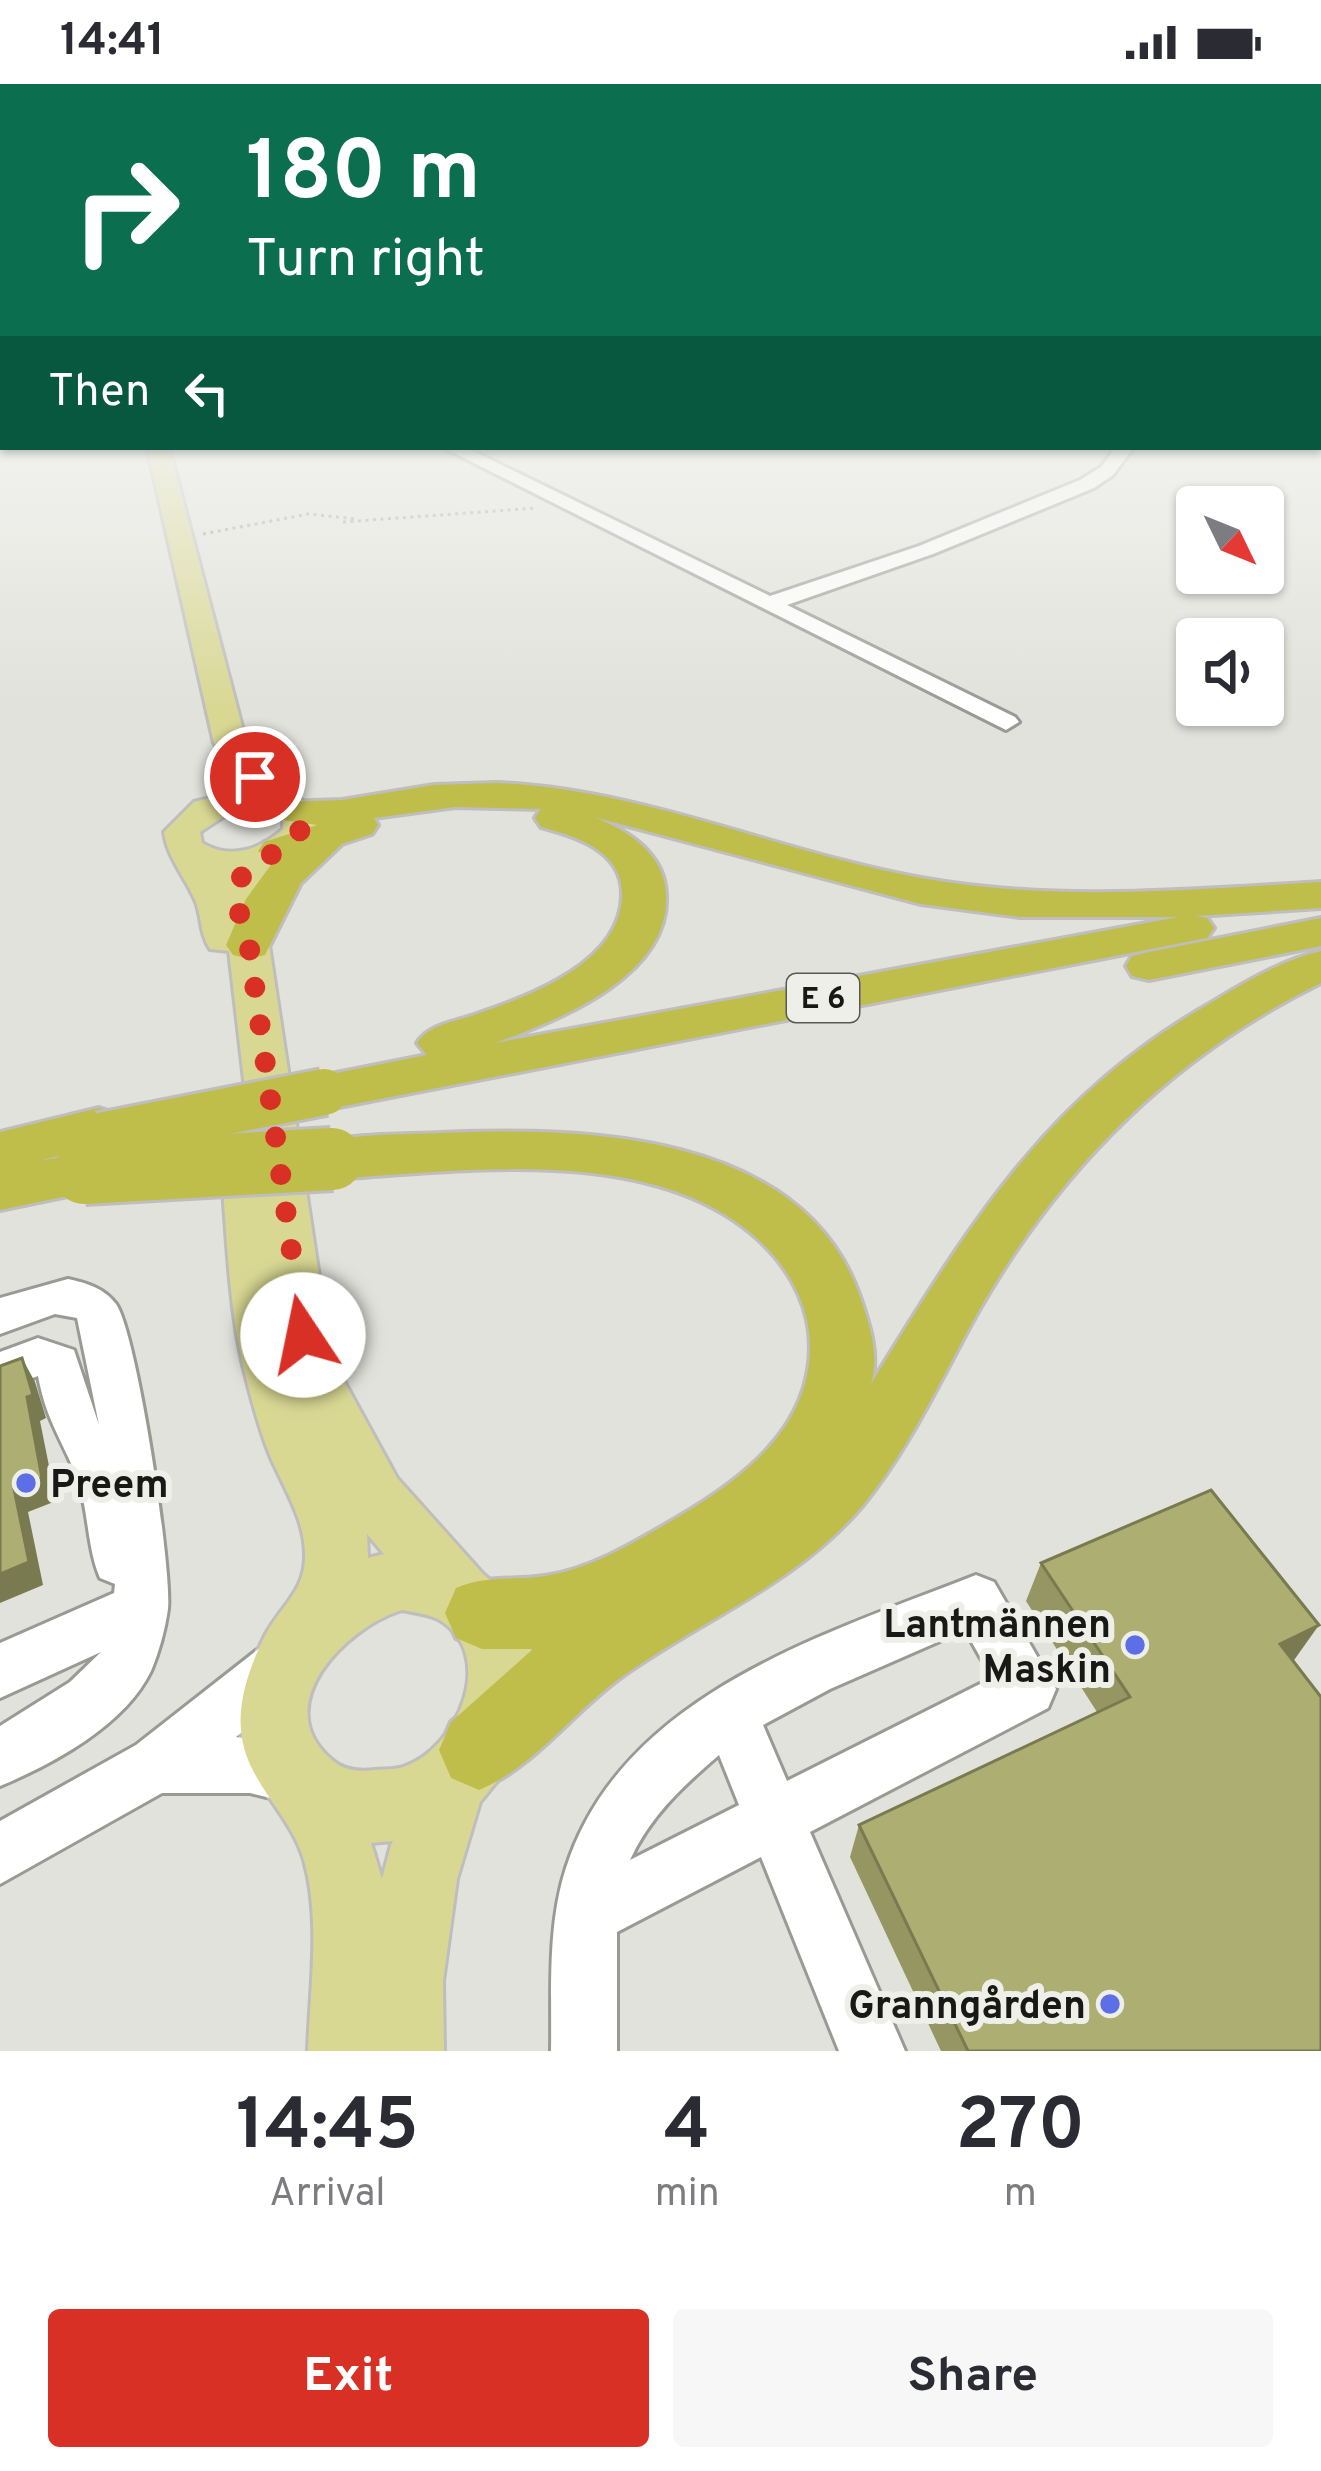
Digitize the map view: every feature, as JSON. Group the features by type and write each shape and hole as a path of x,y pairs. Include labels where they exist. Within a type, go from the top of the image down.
{"highway":[{"path":"280,831 413,799 464,796 577,802 643,813 882,882 1010,903 1095,906 1321,899"},
{"path":"0,1190 101,1151 326,1113 455,1039 543,1006 616,958 640,924 645,906 642,875 608,838 524,812 448,810 347,828 280,831"},
{"path":"249,945 262,907 280,878 299,857 347,828"},
{"name":"E 6","path":"326,1113 1321,899"},
{"name":"E 6","path":"326,1113 1321,932"},
{"path":"465,1764 568,1670 761,1553 819,1505 893,1407 989,1240 1066,1142 1155,1060 1192,1034 1266,990 1321,965"},
{"path":"0,1154 101,1151 326,1113 542,1153 661,1167 718,1186 765,1212 805,1250 832,1296 843,1348 836,1402 807,1455 760,1504 700,1544 588,1600 530,1614 470,1602"}],"main road":[{"path":"178,522 198,623 203,739 221,785 221,795 201,830 222,924 251,1226 270,1361 297,1449 336,1532 338,1564 304,1636 274,1721 286,1759 304,1782 342,1862 350,1929 349,2051"},
{"path":"198,623 215,670 230,742 255,777 280,831"},
{"path":"201,830 251,799 280,831"},
{"path":"201,830 223,862 280,831"},
{"path":"280,831 236,889 249,945 293,1283 317,1383 332,1422 375,1498 470,1602 498,1642 504,1677 497,1714 465,1764 415,1885 405,1958 403,2051"},
{"path":"304,1636 361,1587 402,1579 440,1584 470,1602"},
{"path":"304,1782 355,1808 380,1808 405,1804 465,1764"}],"street":[{"path":"600,522 1006,722"},
{"path":"769,604 995,522"},
{"path":"0,1316 66,1294 94,1304 103,1318 127,1448 135,1609 131,1655 99,1694 0,1758"},
{"path":"0,1371 38,1357 58,1363 68,1414 101,1475 135,1609"},
{"path":"584,2051 584,1968 596,1867 635,1790 682,1745 813,1668 976,1600 1029,1688 591,1912"},
{"path":"0,1671 135,1609"},
{"path":"0,1854 156,1766 304,1636"},
{"path":"730,1716 872,2051"},
{"path":"156,1766 250,1765 304,1782"}],"path":[{"path":"182,536 276,522"}],"building":[{"path":"22,1358 33,1395 27,1397 42,1478 14,1489 29,1562 0,1574 0,1366"},
{"path":"1211,1490 1319,1625 1280,1644 1321,1697 1321,2051 968,2051 859,1825 1130,1697 1041,1563"}],"place":[{"name":"Preem","path":"26,1483"},
{"name":"Lantmännen Maskin","path":"1135,1645"},
{"name":"Granngården","path":"1110,2004"}],"route":[{"path":"255,777 303,820 293,842 260,858 240,880 236,898 249,945 303,1335"}]}
